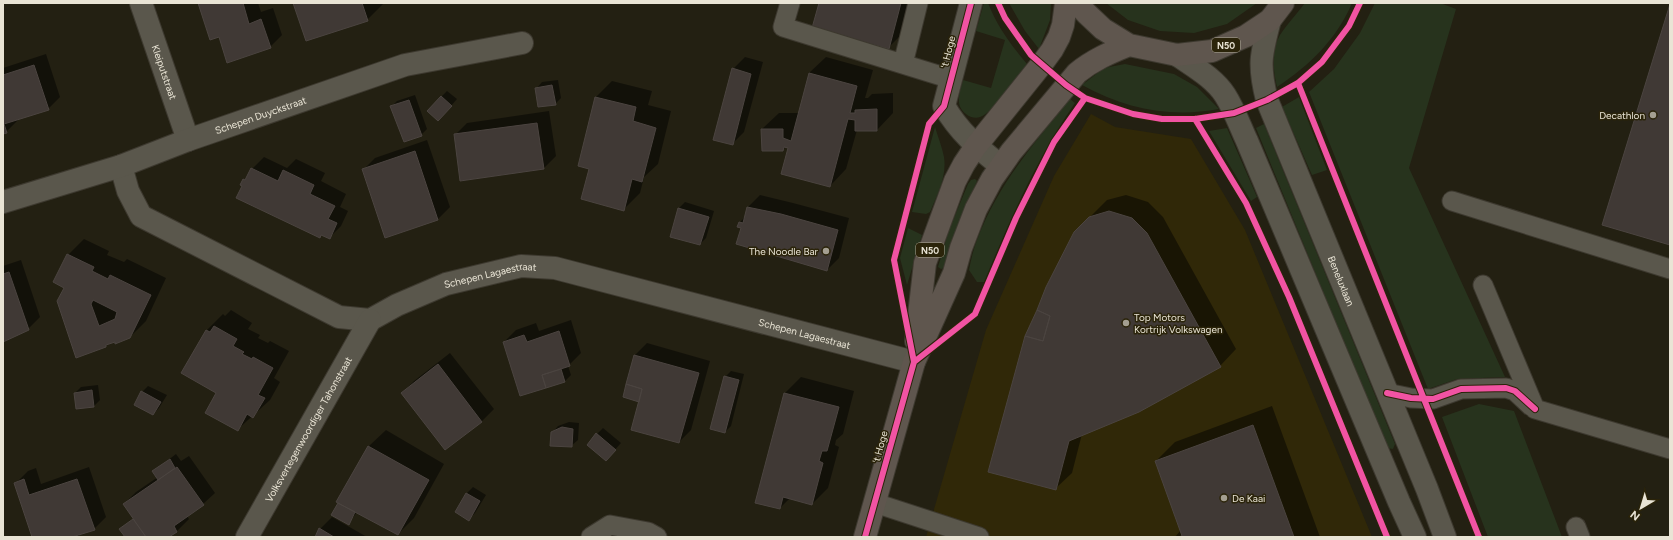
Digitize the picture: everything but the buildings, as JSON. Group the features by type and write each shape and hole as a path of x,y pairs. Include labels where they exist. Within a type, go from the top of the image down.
{"main road":[{"name":"'t Hoge","path":"914,362 925,263 955,181 976,146 1042,65 1052,50 1063,25 1066,3"},
{"name":"N50","path":"1077,3 1086,14 1103,29 1129,45 1177,55 1212,51 1246,36 1276,12"},
{"name":"'t Hoge","path":"865,537 914,362 954,273 961,248 976,210 992,179 1066,84 1077,73 1089,63 1105,54 1129,45"}],"street":[{"name":"Kleiputstraat","path":"141,3 188,140"},
{"name":"'t Hoge","path":"971,3 944,106 954,122 976,146 1001,166"},
{"name":"Beneluxlaan","path":"1276,12 1262,51 1261,67 1267,100 1445,537"},
{"name":"Schepen Duyckstraat","path":"3,202 122,166 188,140 405,64 522,43"},
{"path":"1177,55 1216,84 1225,95 1247,141 1415,537"},
{"path":"122,166 128,191 141,216 339,317 370,320"},
{"name":"Schepen Lagaestraat","path":"370,320 397,305 446,284 521,266 555,268 914,362"},
{"name":"Volksvertegenwoordiger Tahonstraat","path":"247,537 370,320"}],"lane":[{"path":"790,3 783,27 951,79"},
{"path":"903,64 918,3"},
{"path":"1452,201 1670,269"},
{"path":"1484,285 1535,409"},
{"path":"1387,393 1411,398 1433,400 1461,389 1506,388 1515,391 1535,409 1670,449"},
{"path":"875,503 979,537"},
{"path":"591,537 610,525 648,532 657,537"}],"shaded area":[{"path":"1091,114 1115,127 1191,139 1245,230 1372,537 926,537 986,330 1054,176"}],"green space":[{"path":"984,3 988,3 1005,35 1027,64 991,109 978,118 975,118 967,115 960,107 959,94 963,80 991,88 1005,40 976,31"},
{"path":"1009,3 1051,3 1050,20 1039,49 1025,31"},
{"path":"1106,3 1257,3 1227,24 1194,33 1160,31 1128,20"},
{"path":"1305,3 1352,3 1346,16 1321,51 1289,79 1277,87 1274,54 1277,41"},
{"path":"1375,3 1440,3 1456,9 1409,168 1505,377 1457,379 1428,389 1309,92 1334,69 1360,33"},
{"path":"1125,64 1174,74 1197,87 1219,109 1201,112 1166,112 1132,106 1082,85 1104,68"},
{"path":"1299,97 1327,170 1312,175 1282,107"},
{"path":"1070,99 1075,103 1061,124 1036,168 1014,213 984,282 977,282 969,270 971,259 977,240 995,201 1018,166"},
{"path":"1264,124 1395,444 1393,449 1387,448 1256,128"},
{"path":"935,127 944,157 945,164 943,179 930,212 926,214 912,212"},
{"path":"1227,128 1257,197 1251,201 1209,131"},
{"path":"975,179 977,181 958,224 944,268 941,269 938,267 949,230 968,184 971,180"},
{"path":"908,228 922,235 907,285 900,258"},
{"path":"1479,404 1514,411 1562,537 1488,537 1442,417"}],"cycle path":[{"path":"865,537 914,362 894,260 929,124 944,106 971,3"},
{"path":"998,3 1005,18 1031,55 1066,85 1085,98 1133,114 1162,119 1195,119 1234,113 1267,100 1298,83 1322,62 1349,26 1360,3"},
{"path":"1298,83 1479,537"},
{"path":"914,362 975,314 1016,218 1054,142 1085,98"},
{"path":"1195,119 1246,203 1289,297 1387,537"},
{"path":"1387,393 1411,398 1433,399 1461,389 1506,388 1515,391 1535,409"}],"place":[{"name":"Decathlon","path":"1653,115"},
{"name":"The Noodle Bar","path":"826,251"},
{"name":"Top Motors Kortrijk Volkswagen","path":"1126,323"},
{"name":"De Kaai","path":"1224,498"}]}
